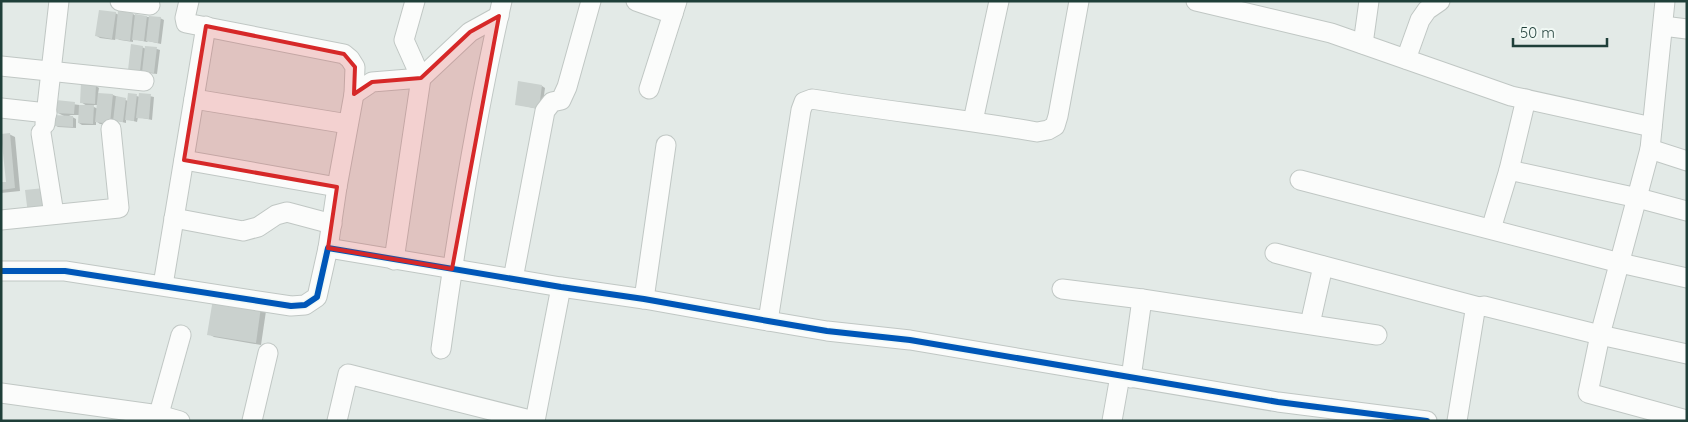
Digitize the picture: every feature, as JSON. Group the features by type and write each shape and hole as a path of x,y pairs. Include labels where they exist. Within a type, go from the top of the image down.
{"street":[{"path":"54,214 44,123 52,72 58,1"},
{"path":"120,1 150,5"},
{"path":"1,271 65,270 291,306 306,305 317,298 328,248 354,94 355,67 344,54 186,23 185,18 189,1"},
{"path":"394,260 421,78 404,40 415,1"},
{"path":"513,279 545,111 552,102 561,100 567,87 591,1"},
{"path":"636,1 675,8 649,89"},
{"path":"973,121 999,1"},
{"path":"768,322 801,110 804,102 812,99 873,109 973,121 1037,132 1048,130 1055,126 1058,116 1079,1"},
{"path":"1196,1 1331,34 1511,96 1652,127"},
{"path":"1363,44 1369,1"},
{"path":"1406,60 1420,20 1427,10 1440,1"},
{"path":"1666,1 1650,149 1600,334 1588,393 1687,420"},
{"path":"354,94 372,82 421,78 470,32 501,9"},
{"path":"440,349 452,269 490,56 501,9"},
{"path":"163,285 206,26"},
{"path":"1662,26 1687,29"},
{"path":"1,66 144,81"},
{"path":"1491,229 1509,170 1526,99"},
{"path":"194,100 348,124"},
{"path":"1,108 44,123"},
{"path":"1,220 119,208 112,129"},
{"path":"644,299 666,145"},
{"path":"1650,149 1687,161"},
{"path":"184,160 337,187"},
{"path":"1509,170 1638,198 1687,211"},
{"path":"1300,180 1620,263 1687,278"},
{"path":"174,218 242,231 258,227 276,215 287,212 332,224"},
{"path":"328,248 644,299 768,322 827,331 910,340 1278,402 1427,421"},
{"path":"1275,253 1479,306 1687,354"},
{"path":"1310,324 1323,266"},
{"path":"337,421 348,374 534,421 561,287"},
{"path":"1062,289 1142,299 1377,335"},
{"path":"1112,421 1126,377 1142,299"},
{"path":"1457,421 1475,311 1479,306"},
{"path":"158,418 181,335"},
{"path":"252,421 268,353"},
{"path":"1,393 180,421"}],"highlighted area":[{"path":"499,16 452,269 328,248 337,187 184,160 206,26 344,54 355,67 354,94 372,82 421,78 470,32"}],"building":[{"path":"99,10 116,12 112,39 95,36"},
{"path":"118,11 133,13 130,41 115,39"},
{"path":"135,14 147,16 144,41 132,40"},
{"path":"149,16 161,17 158,43 146,41"},
{"path":"131,44 143,46 140,71 128,70"},
{"path":"145,46 157,47 154,73 142,72"},
{"path":"518,81 542,85 539,109 515,105"},
{"path":"81,83 96,85 95,104 80,103"},
{"path":"98,93 113,94 110,124 95,122"},
{"path":"128,93 137,94 134,121 125,120"},
{"path":"139,93 151,94 149,119 136,118"},
{"path":"116,96 126,98 123,122 113,121"},
{"path":"56,100 75,102 74,114 55,113"},
{"path":"79,105 94,105 93,124 78,123"},
{"path":"54,115 73,116 73,127 53,126"},
{"path":"10,133 15,188 1,190 1,182 6,182 1,134"},
{"path":"44,188 46,212 28,214 25,190"},
{"path":"213,299 261,307 256,343 207,335"}],"cycle path":[{"path":"1,271 65,271 291,306 305,305 317,297 328,248 644,299 827,331 910,340 1278,402 1427,421"}]}
